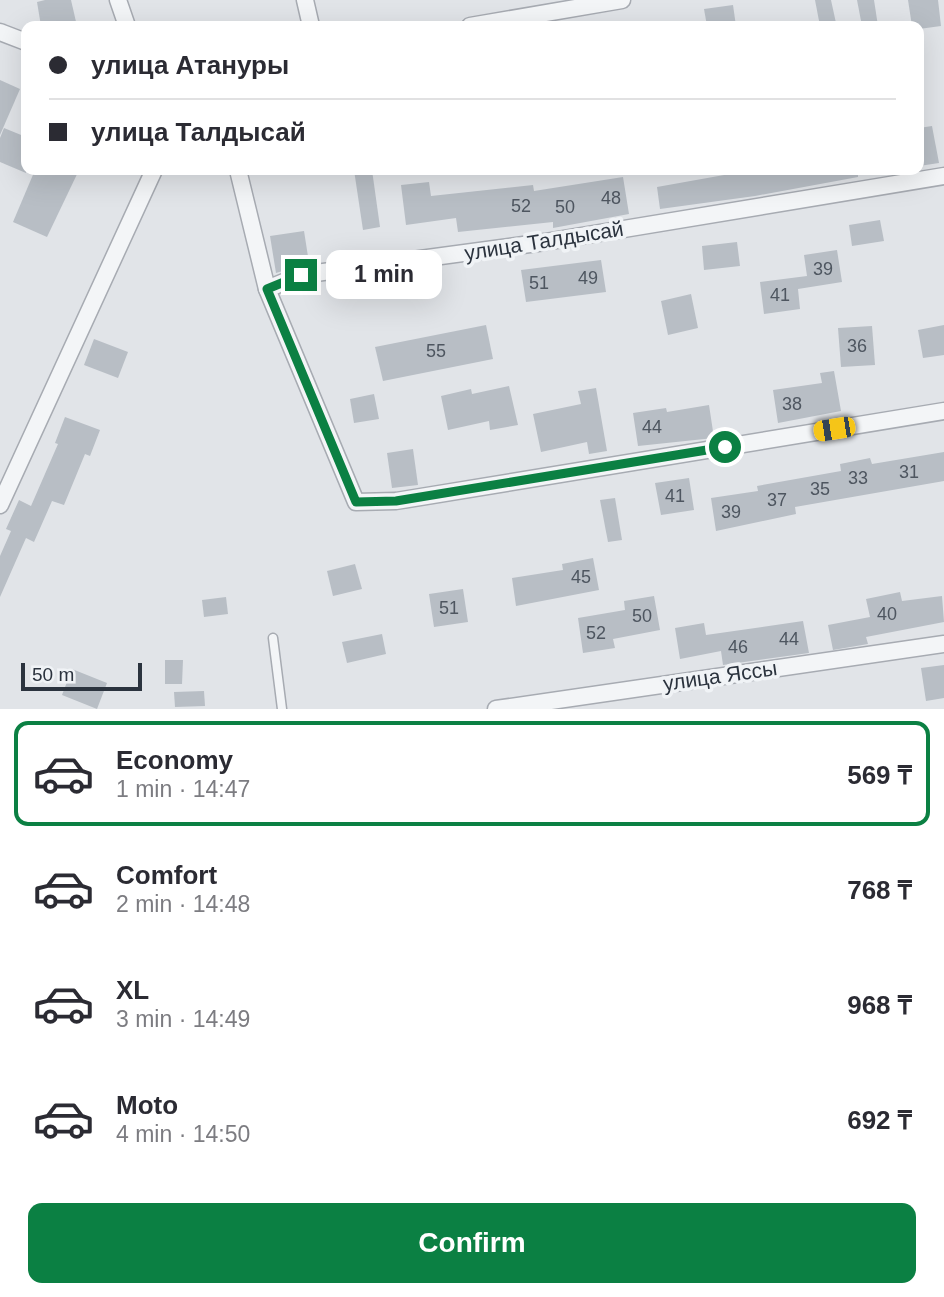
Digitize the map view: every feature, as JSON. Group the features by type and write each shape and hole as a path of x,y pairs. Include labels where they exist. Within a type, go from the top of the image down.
{"street":[{"path":"118,0 125,21"},
{"path":"304,0 310,21"},
{"path":"489,21 541,7 622,0"},
{"path":"0,32 21,40"},
{"path":"0,505 152,175"},
{"path":"239,175 267,289 356,502 396,501 944,411"},
{"name":"улица Талдысай","path":"267,289 301,275 545,242 944,176"},
{"name":"улица Яссы","path":"496,709 944,644"}],"lane":[{"path":"273,638 282,709"}],"building":[{"path":"71,0 76,21 40,21 37,2"},
{"path":"815,0 831,0 836,21 819,21"},
{"path":"857,0 874,0 877,21 861,21"},
{"path":"908,0 938,0 941,26 924,28 924,21 911,21"},
{"path":"733,5 735,21 706,21 704,9"},
{"path":"0,80 20,89 0,135"},
{"path":"932,126 939,163 924,165 924,127"},
{"path":"4,128 21,135 21,171 0,162 0,138"},
{"path":"33,175 77,175 47,237 13,222"},
{"path":"355,175 373,175 380,227 363,230"},
{"path":"724,175 858,175 755,196 660,209 657,187"},
{"path":"623,177 629,214 553,228 553,222 458,232 456,218 406,225 401,185 429,182 431,196 533,185 534,191"},
{"path":"880,220 884,241 852,246 849,225"},
{"path":"304,231 309,263 276,273 270,236"},
{"path":"737,242 740,266 704,270 702,246"},
{"path":"837,250 842,282 798,289 800,309 764,314 760,282 807,276 804,255"},
{"path":"601,260 606,292 526,302 521,270"},
{"path":"691,294 698,328 668,335 661,301"},
{"path":"486,325 493,359 383,381 375,347"},
{"path":"944,325 944,355 923,358 918,330"},
{"path":"872,326 875,365 841,367 838,328"},
{"path":"94,339 128,352 118,378 84,365"},
{"path":"834,371 841,411 778,423 773,390 822,383 820,373"},
{"path":"509,386 518,425 490,430 489,421 448,430 441,396 471,389 472,394"},
{"path":"596,388 607,451 589,454 587,442 541,452 533,414 581,404 578,391"},
{"path":"374,394 379,419 354,423 350,399"},
{"path":"709,405 714,438 638,446 633,413 666,408 667,412"},
{"path":"65,417 100,430 90,456 85,454 64,505 52,501 34,542 26,538 0,597 0,556 11,531 6,529 19,500 31,506 58,444 55,443"},
{"path":"413,449 418,485 392,488 387,453"},
{"path":"944,452 944,481 795,507 796,514 716,531 711,498 758,491 757,486 841,471 840,464 870,458 872,464"},
{"path":"689,478 694,510 661,515 655,483"},
{"path":"615,498 622,540 608,542 600,500"},
{"path":"593,558 599,590 516,606 512,578 563,570 562,564"},
{"path":"355,564 362,589 333,596 327,571"},
{"path":"463,589 468,622 434,627 429,594"},
{"path":"900,592 902,601 942,596 944,622 866,637 868,644 833,650 828,625 870,617 866,599"},
{"path":"654,596 660,630 613,639 615,648 583,653 578,618 625,610 624,601"},
{"path":"226,597 228,614 204,617 202,600"},
{"path":"803,621 809,653 723,665 721,651 680,659 675,628 704,623 706,635"},
{"path":"382,634 386,654 347,663 342,642"},
{"path":"165,660 183,660 182,684 165,684"},
{"path":"944,665 944,698 926,701 921,668"},
{"path":"72,669 107,683 97,709 62,695"},
{"path":"204,691 205,706 175,707 174,692"}],"route":[{"path":"301,275 267,289 356,502 396,501 725,447"}]}
